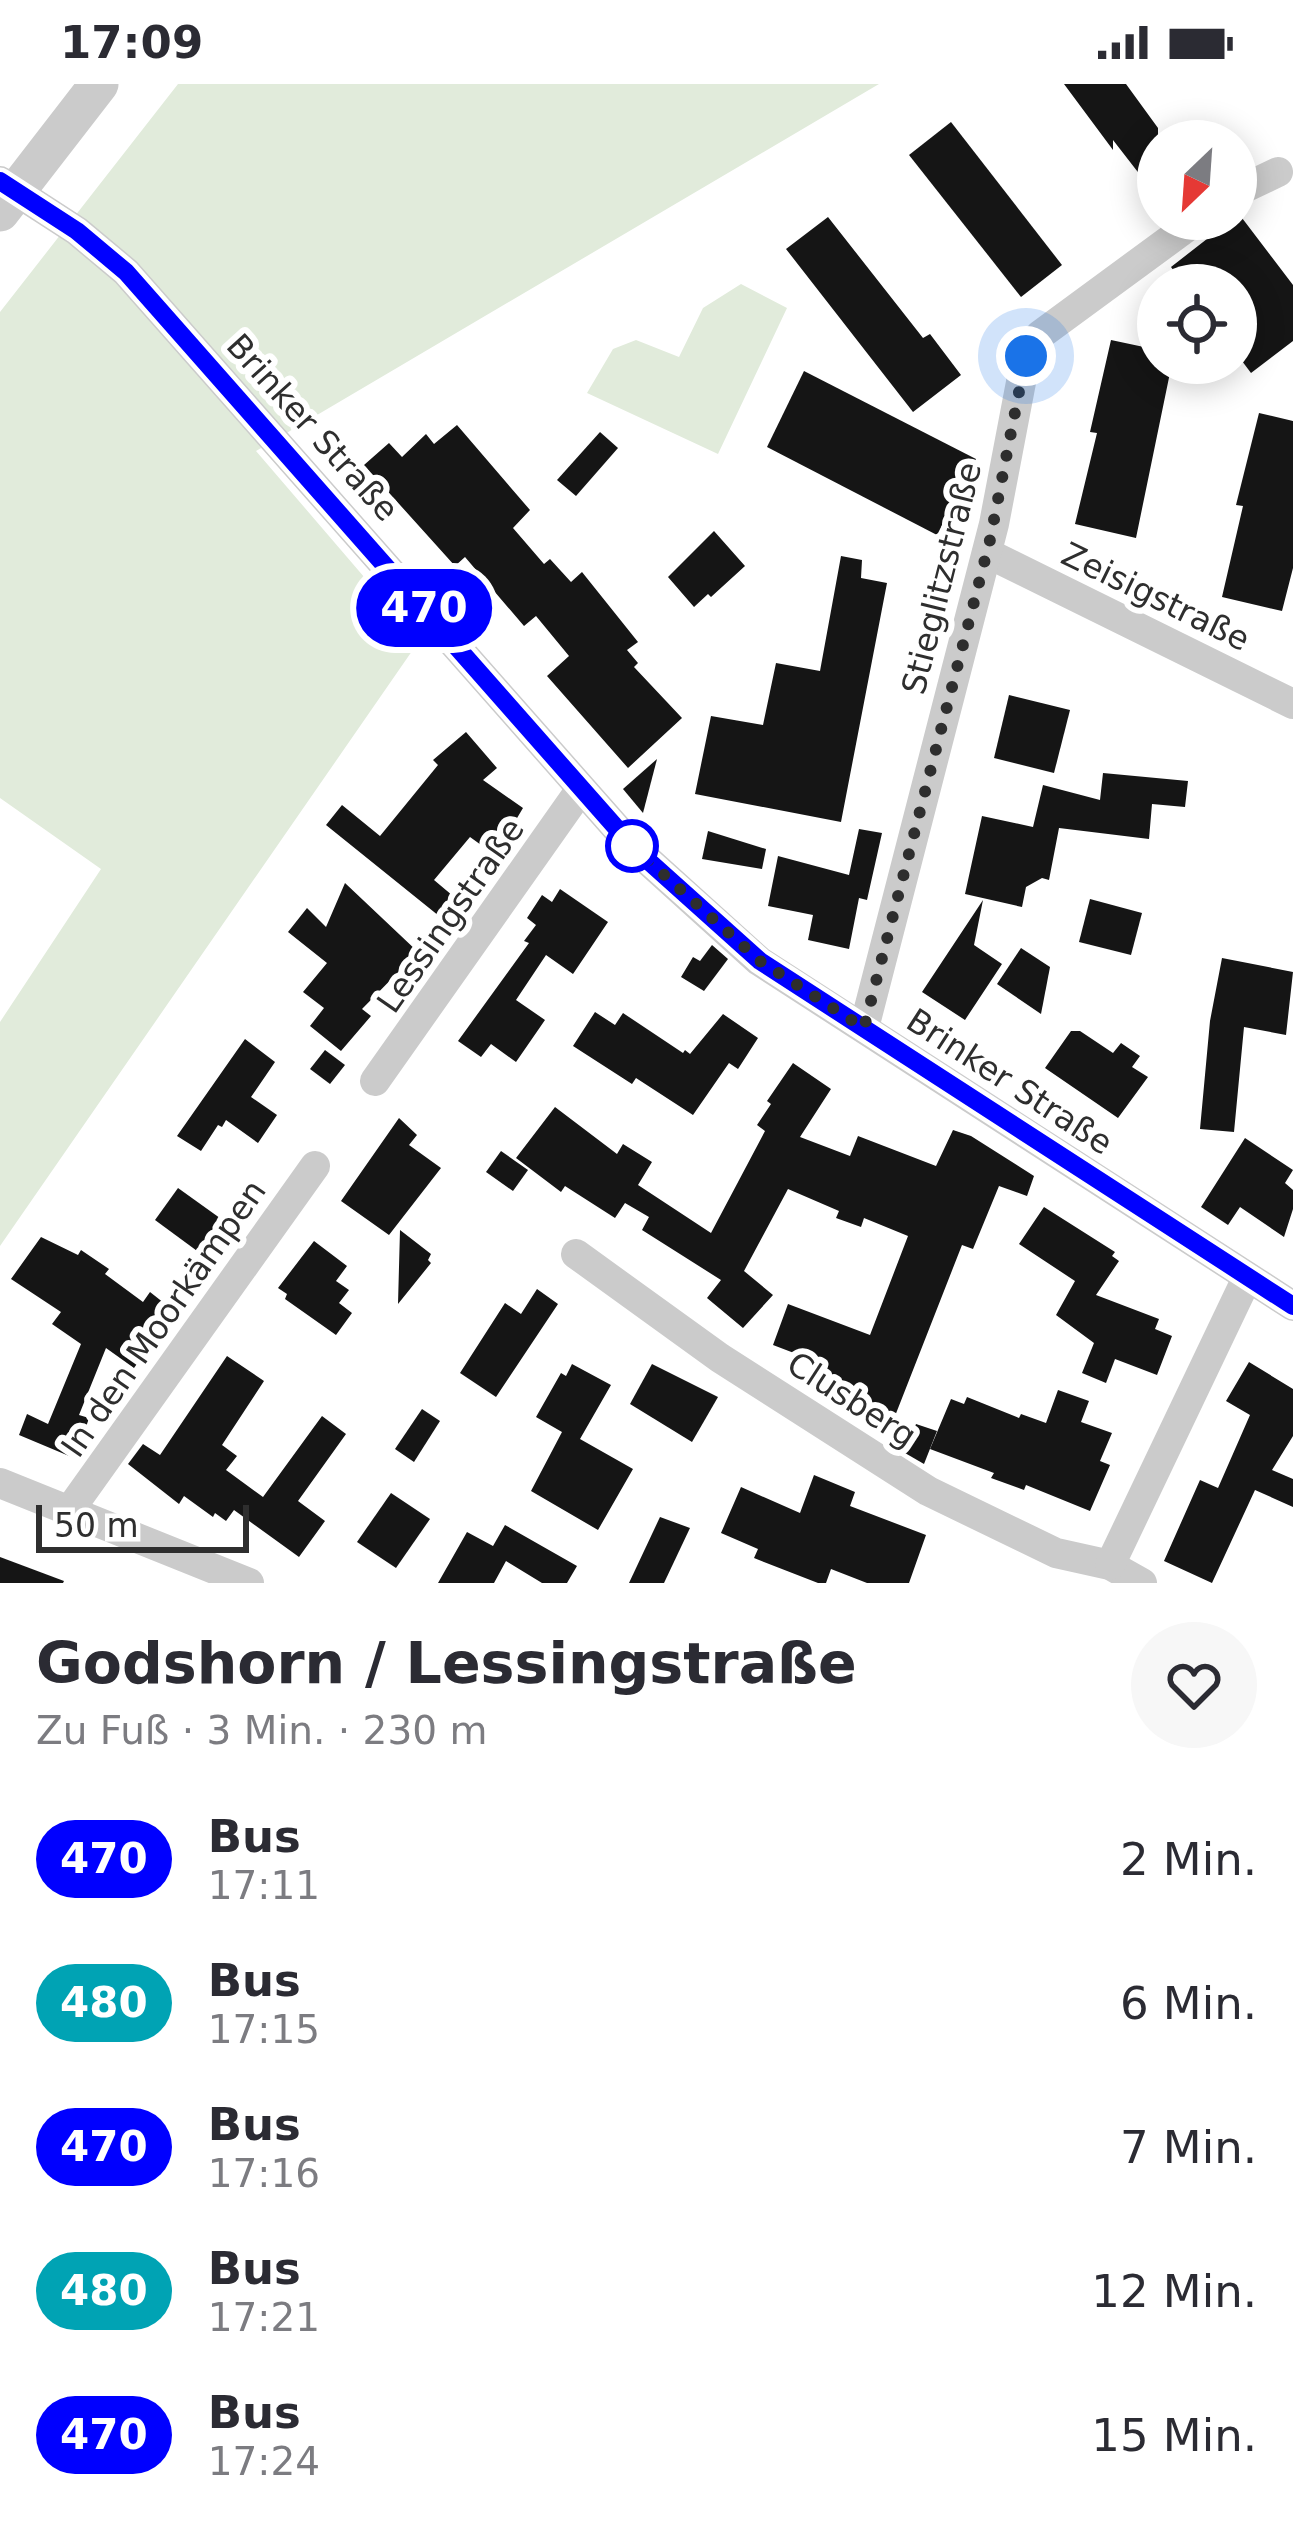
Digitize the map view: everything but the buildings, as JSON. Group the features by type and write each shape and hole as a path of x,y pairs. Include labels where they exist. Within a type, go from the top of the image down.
{"street":[{"path":"5,195 99,84"},
{"path":"1257,182 1278,172"},
{"name":"Brinker Straße","path":"5,195 77,231 126,272 634,848 728,934 760,961 1293,1306"},
{"name":"Stieglitzstraße","path":"864,1028 987,553 1026,356 1040,335 1169,240"},
{"name":"Zeisigstraße","path":"987,553 1293,704"},
{"name":"Lessingstraße","path":"375,1081 581,789"},
{"name":"In den Moorkämpen","path":"69,1511 315,1166"},
{"name":"Clusberg","path":"576,1254 720,1358 928,1491 1056,1553 1110,1565 1142,1583"},
{"path":"1110,1565 1247,1278"},
{"path":"0,1483 249,1583"}],"green space":[{"path":"178,84 879,84 256,451 419,641 0,1246 0,1022 101,869 0,798 0,312"},
{"path":"741,284 787,308 718,454 587,393 613,349 636,340 679,357 703,308"}],"bus line":[{"name":"470","path":"0,181 77,231 126,272 634,848 712,920 760,961 1293,1306"}],"route":[{"path":"632,846 760,961 864,1028 998,507 1026,356"}]}
